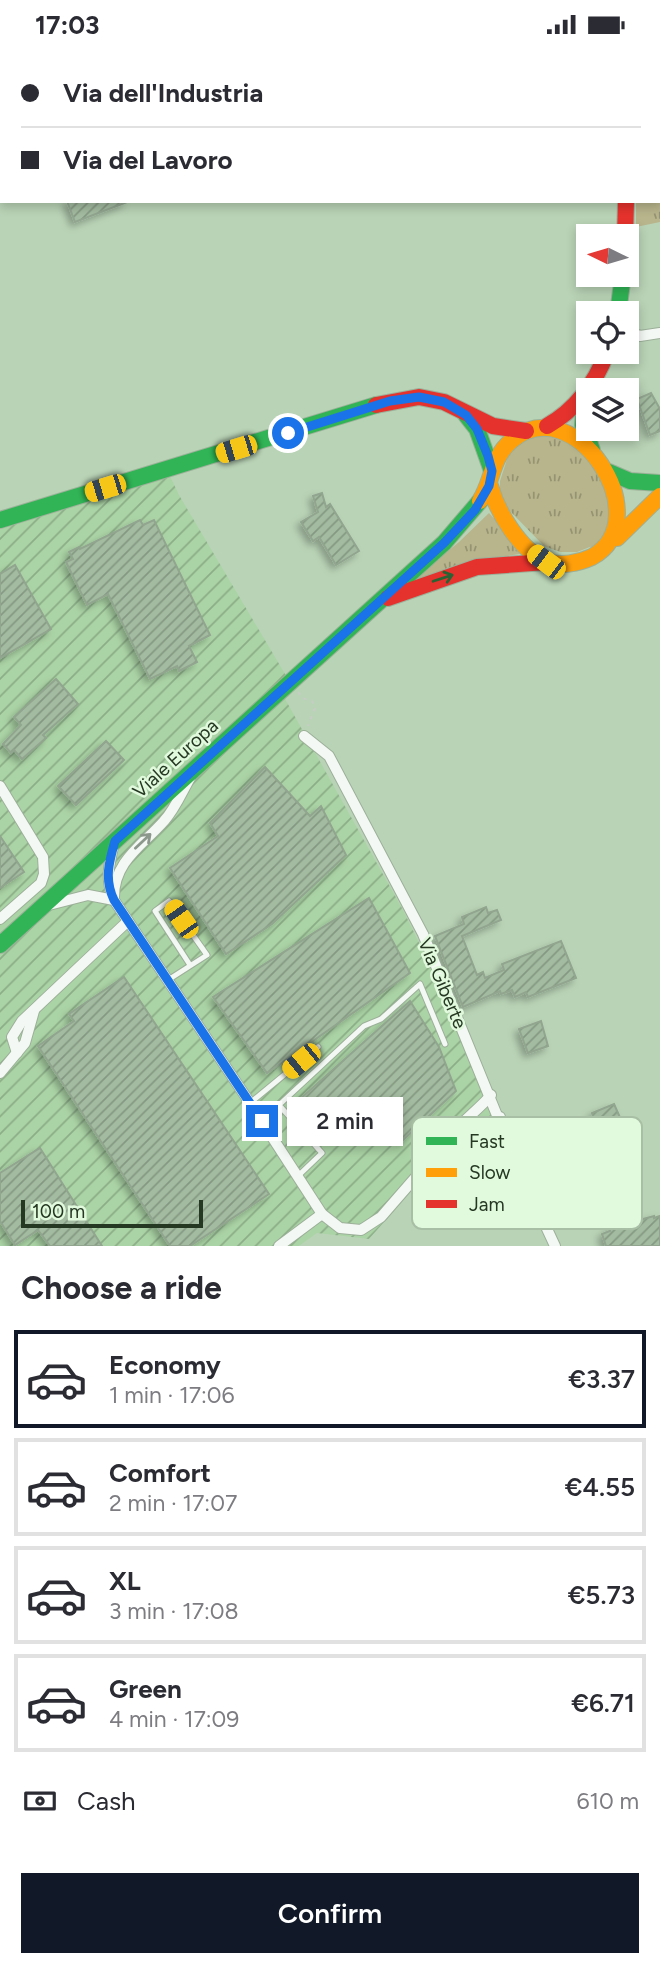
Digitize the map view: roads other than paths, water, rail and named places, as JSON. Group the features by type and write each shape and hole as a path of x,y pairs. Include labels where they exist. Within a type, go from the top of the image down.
{"main road":[{"path":"625,224 626,203"},
{"path":"0,520 390,401 419,397 444,402 493,426 526,431 560,420 576,408"},
{"path":"466,415 477,429 499,513 515,534 546,562"},
{"path":"547,426 575,437 609,472 619,490 623,512 613,542"},
{"path":"491,479 502,450 526,431"},
{"path":"589,441 594,455"},
{"path":"609,472 630,481 660,483"},
{"name":"Viale Europa","path":"0,945 444,543 475,510 491,479"},
{"path":"379,601 477,567 546,562 567,564 591,560 660,496"}],"street":[{"path":"639,336 660,333"},
{"name":"Via Giberte","path":"304,736 328,756 423,934 500,1117"},
{"path":"114,900 114,889 121,868 135,848 166,820 199,763"},
{"path":"0,786 43,857 44,874 41,883 0,919"},
{"path":"115,841 107,868 109,889 114,900 321,1214 340,1228 361,1230 381,1217 412,1181"},
{"path":"41,908 88,895 114,900"},
{"path":"0,1073 25,1043 34,1011 128,921"},
{"path":"470,1117 491,1095"},
{"path":"470,1117 482,1113 500,1117"},
{"path":"279,1246 321,1214"},
{"name":"Via Giberte","path":"547,1229 555,1246"}],"lane":[{"path":"168,980 207,955 169,901 155,911 190,965"},
{"path":"298,1176 322,1153 279,1105 364,1026 381,1019 420,984 444,1044"},
{"path":"250,1103 318,1047"}]}
